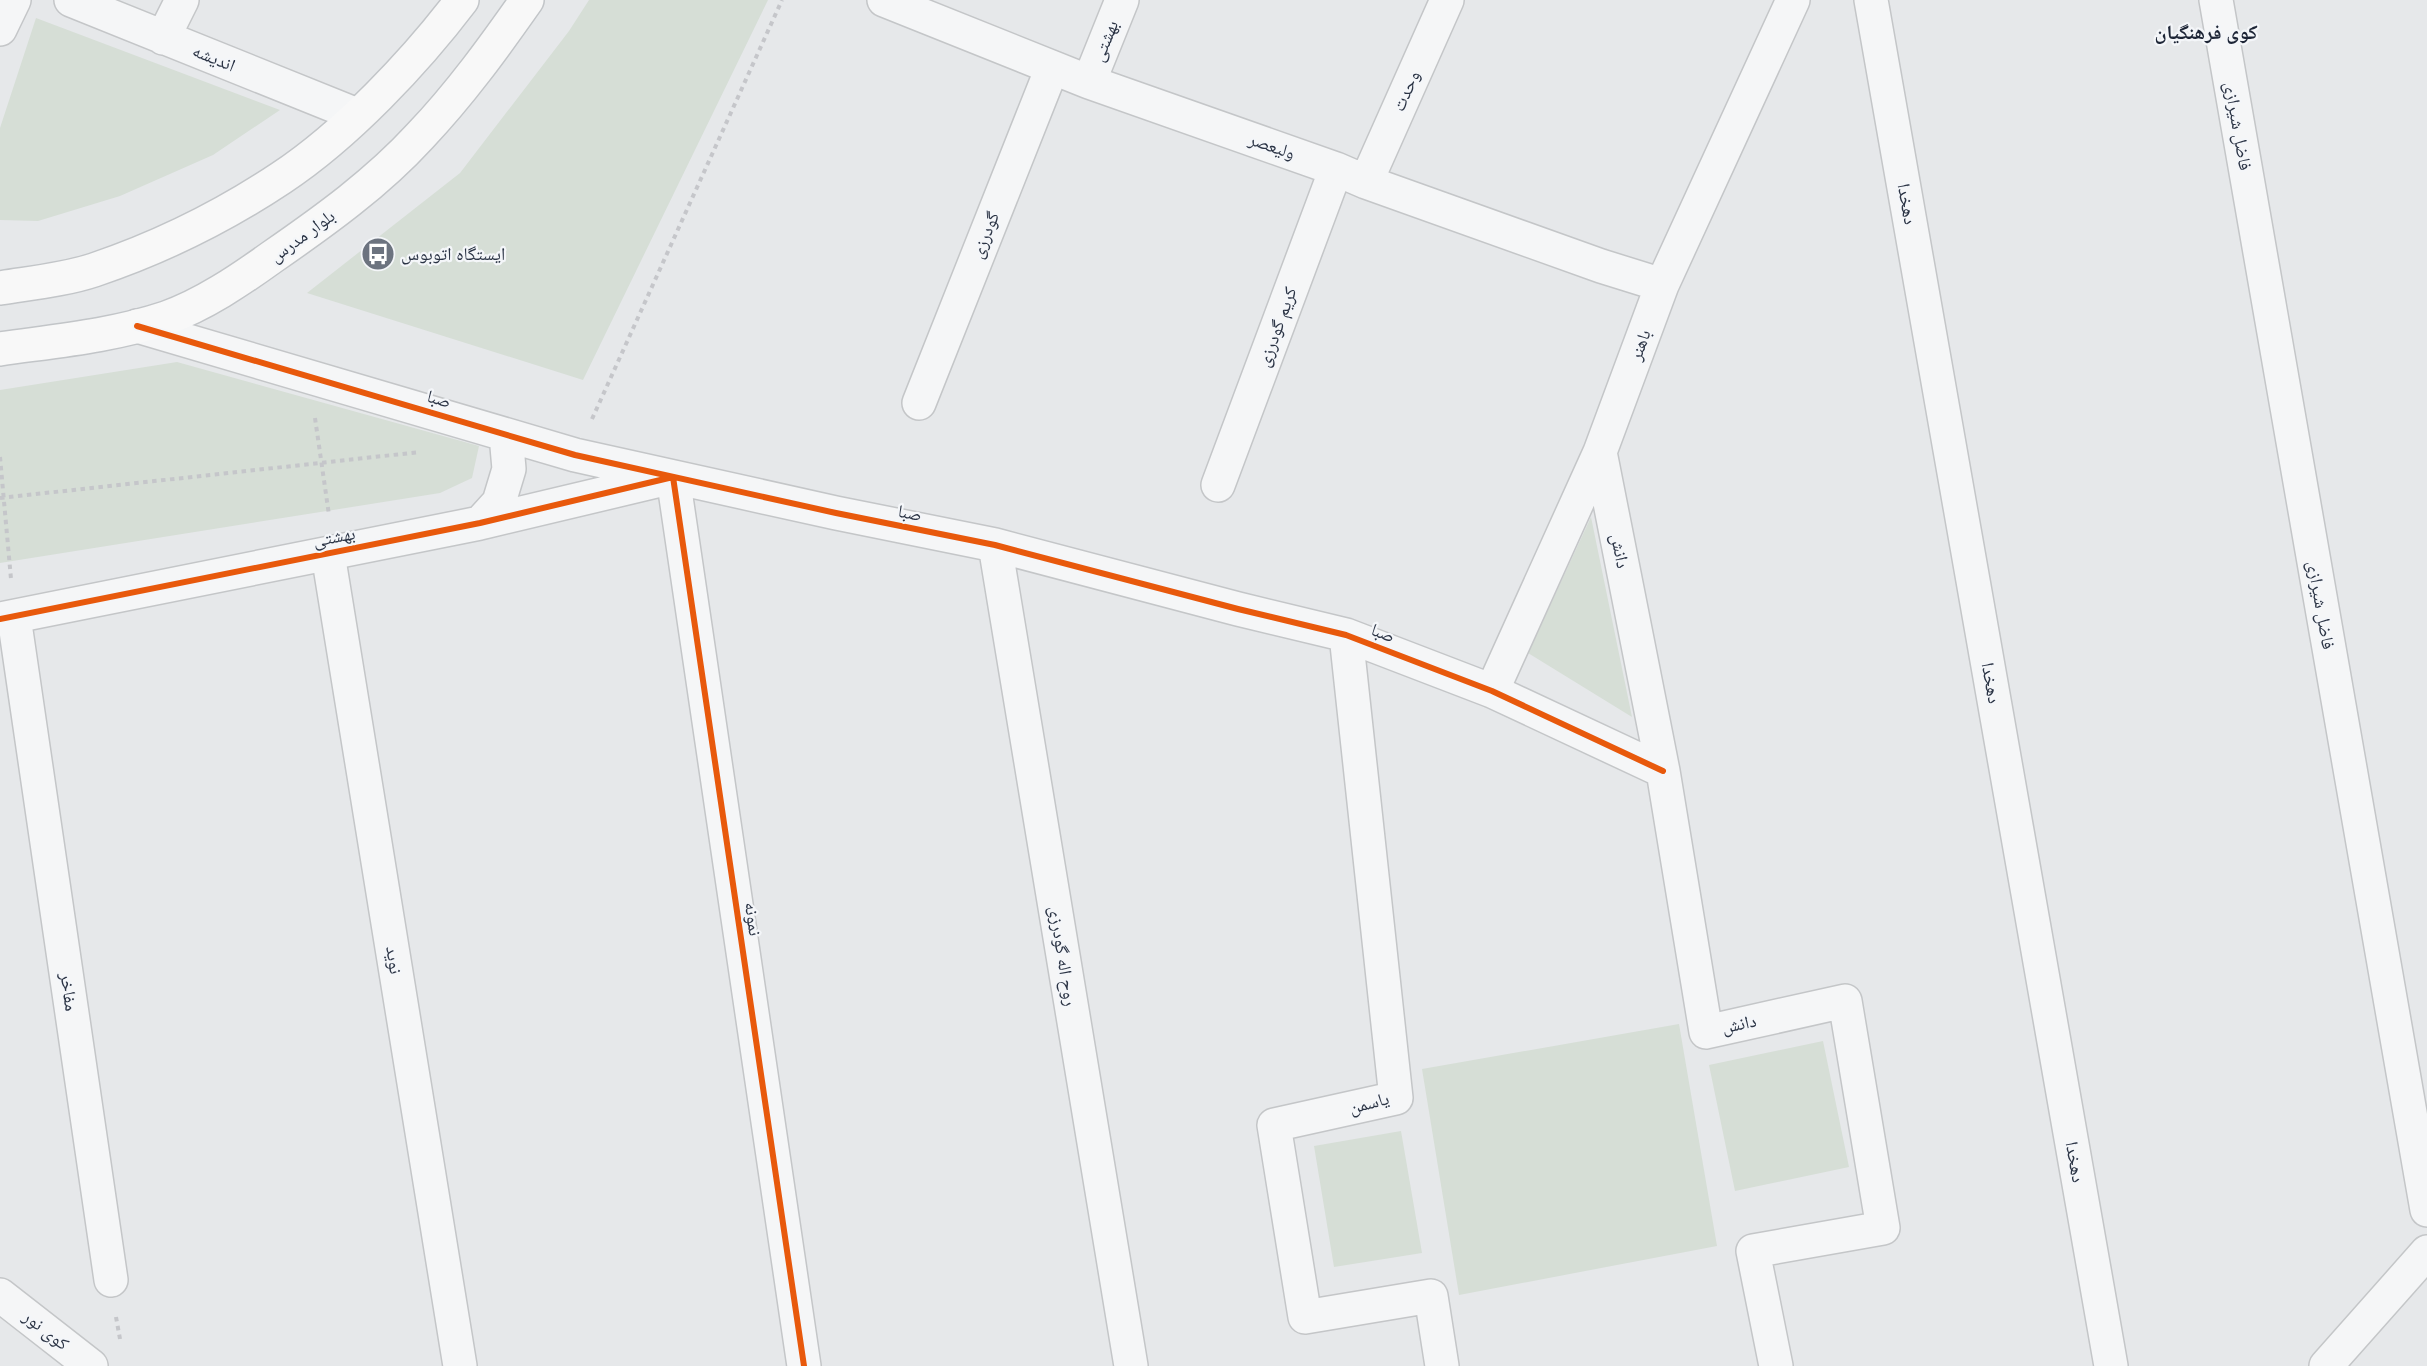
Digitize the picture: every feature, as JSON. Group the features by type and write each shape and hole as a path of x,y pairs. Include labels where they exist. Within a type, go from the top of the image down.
{"main road":[{"path":"0,288 93,270 150,248 228,210 282,178 321,148 357,115 434,37 462,0"},
{"name":"بلوار مدرس","path":"0,349 100,335 167,318 211,297 262,264 353,198 419,137 478,70 528,0"}],"street":[{"path":"0,28 14,0"},
{"name":"اندیشه","path":"71,0 357,115"},
{"path":"163,38 182,0"},
{"name":"ولیعصر","path":"884,0 1089,82 1602,266 1662,285"},
{"name":"بهشتی","path":"1089,82 1122,0"},
{"name":"وحدت","path":"1366,182 1447,0"},
{"name":"باهنر","path":"1492,691 1600,452 1662,285 1793,0"},
{"name":"دهخدا","path":"1871,0 2111,1366"},
{"name":"فاضل شیرازی","path":"2216,0 2427,1210"},
{"name":"گودرزی","path":"919,403 1052,68"},
{"name":"کریم گودرزی","path":"1218,484 1336,169"},
{"name":"صبا","path":"137,326 575,455 994,545 1346,635 1492,691 1663,771"},
{"path":"480,523 499,502 509,470 506,435"},
{"name":"دانش","path":"1600,452 1663,771 1706,1032 1845,1001 1883,1228 1754,1251 1776,1366"},
{"name":"بهشتی","path":"7,618 480,523 673,477"},
{"name":"نمونه","path":"673,477 804,1366"},
{"name":"روح اله گودرزی","path":"994,545 1131,1366"},
{"name":"نوید","path":"331,553 460,1366"},
{"name":"مفاخر","path":"7,618 111,1280"},
{"name":"یاسمن","path":"1346,635 1396,1098 1274,1125 1305,1317 1431,1296 1442,1366"},
{"path":"2326,1366 2427,1252"},
{"name":"کوی نور","path":"0,1294 91,1366"}],"path":[{"path":"575,455 782,0"},
{"path":"309,376 322,463 331,553"},
{"path":"2,498 423,451 456,420"},
{"path":"0,457 7,618"},
{"path":"111,1280 120,1345"}],"shaded area":[{"path":"589,0 768,0 583,380 307,293 460,173 569,31"},
{"path":"36,18 280,110 213,155 120,196 38,221 0,220 0,128"},
{"path":"177,362 479,446 472,478 440,493 0,563 0,390"},
{"path":"1591,517 1632,717 1528,653"},
{"path":"1679,1024 1717,1246 1459,1295 1422,1069"},
{"path":"1823,1041 1849,1167 1735,1191 1709,1065"},
{"path":"1401,1131 1422,1253 1334,1267 1314,1146"}],"cycle path":[{"path":"137,326 575,455 836,513 995,545 1346,635 1492,691 1663,771"},
{"path":"0,619 480,523 673,477 804,1366"}],"place":[{"name":"ایستگاه اتوبوس","path":"378,254"}],"district":[{"name":"کوی فرهنگیان","path":"2206,32"}]}
